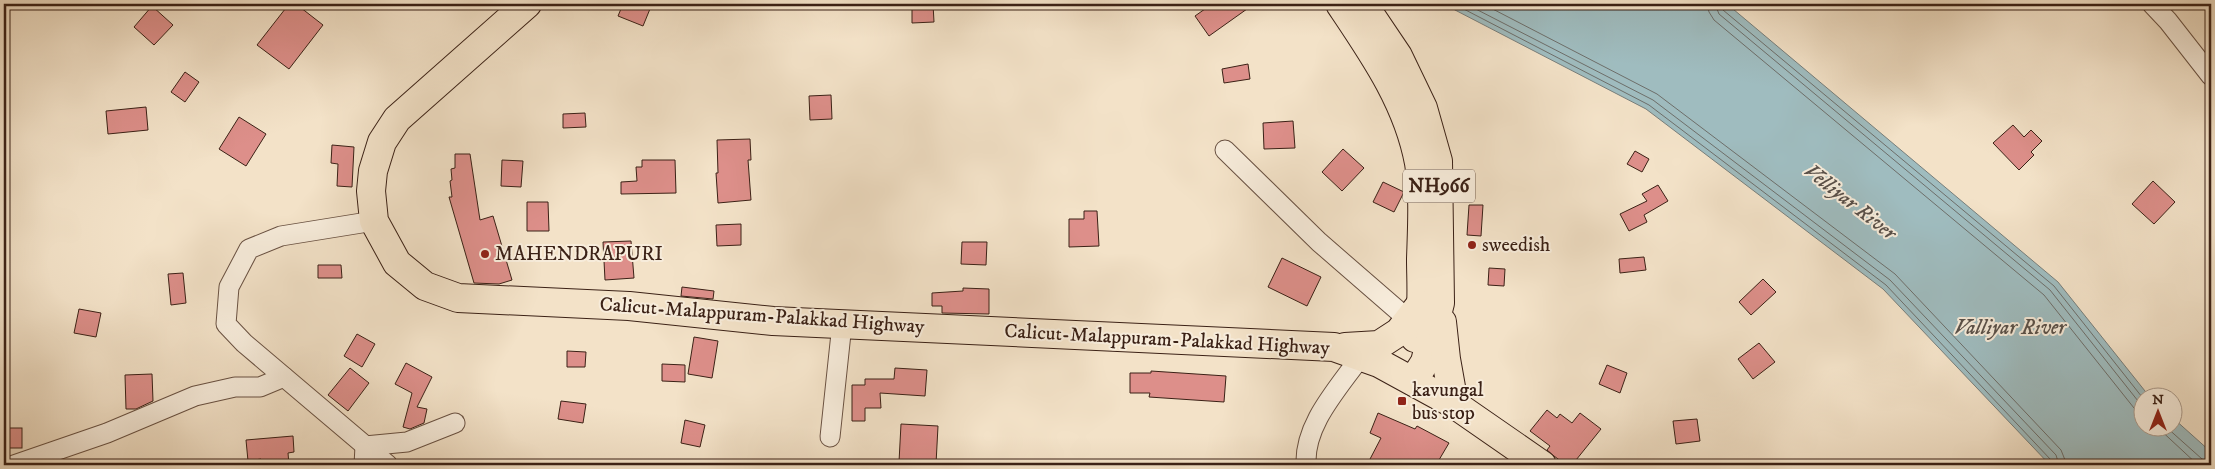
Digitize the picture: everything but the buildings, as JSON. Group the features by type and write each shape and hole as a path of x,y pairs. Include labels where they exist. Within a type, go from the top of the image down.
{"highway":[{"name":"Calicut-Malappuram-Palakkad Highway","path":"527,4 397,119 382,142 373,171 371,191 374,221 397,263 425,286 458,298 629,306 773,321 1334,347 1361,356 1405,377 1454,404 1542,465"},
{"name":"NH966","path":"1340,4 1381,66 1405,115 1418,163 1424,309 1446,359 1454,404"},
{"name":"NH966","path":"1363,4 1398,56 1423,108 1438,161 1424,309 1405,377"},
{"path":"1334,347 1379,345 1399,332 1424,309"}],"street":[{"path":"2152,4 2168,20 2211,76"},
{"path":"1225,150 1319,242 1424,309"},
{"path":"374,221 281,236 249,249 229,287 226,324 284,377 388,465"},
{"path":"830,437 842,324"},
{"path":"1306,465 1305,451 1316,421 1361,356"},
{"path":"14,465 107,433 195,396 234,387 260,387 284,377"},
{"path":"365,446 407,442 455,423"},
{"path":"364,465 365,446"}],"water":[{"name":"Valliyar River","path":"1446,4 1722,4 1733,9 2058,282 2141,386 2132,386 2132,436 2182,436 2182,426 2211,452 2211,465 2050,465 1883,289 1646,109"}],"place":[{"name":"sweedish","path":"1472,245"},
{"name":"MAHENDRAPURI","path":"485,254"},
{"name":"kavungal bus stop","path":"1402,401"}],"water label":[{"name":"Velliyar River","path":"1850,202"}]}
